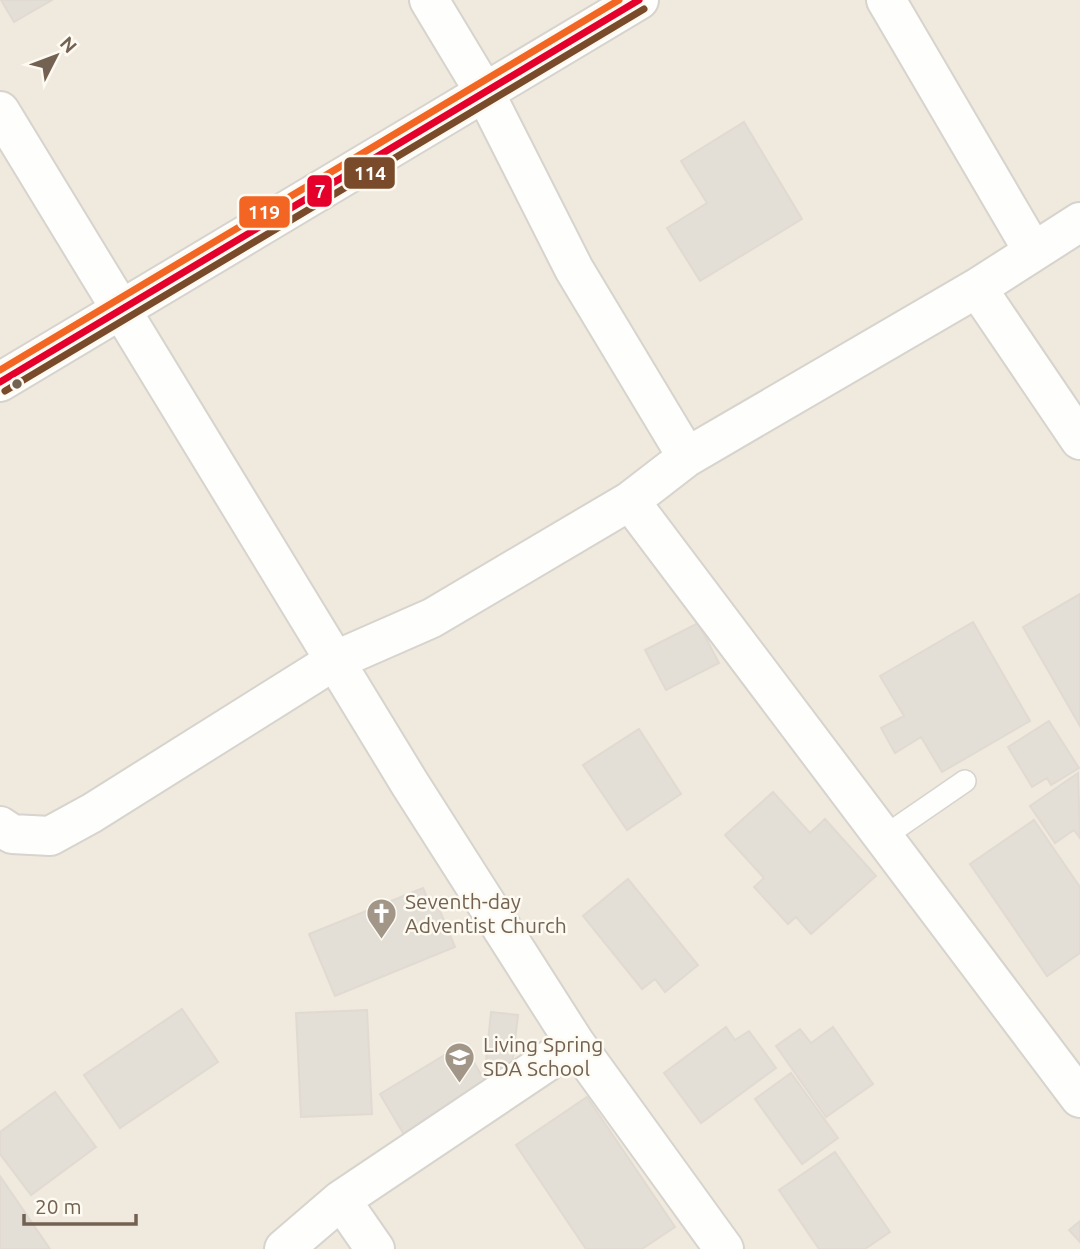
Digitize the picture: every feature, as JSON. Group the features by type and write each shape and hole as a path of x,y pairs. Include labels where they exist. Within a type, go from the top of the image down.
{"street":[{"path":"429,0 485,93 574,269 687,457"},
{"path":"0,382 639,0"},
{"path":"886,0 1033,251"},
{"path":"0,111 334,661 575,1043 723,1249"},
{"path":"0,826 12,834 50,836 92,813 334,661 432,618 630,501 687,457 977,288 1080,222"},
{"path":"977,288 1080,439"},
{"path":"630,501 1080,1098"},
{"path":"284,1249 341,1200 575,1043"},
{"path":"341,1200 375,1249"}],"lane":[{"path":"885,836 965,781"}],"shaded area":[{"path":"0,0 1080,0 1080,1249 0,1249"}],"building":[{"path":"1,0 52,0 14,22"},
{"path":"744,122 802,219 700,281 667,228 707,203 681,161"},
{"path":"1080,594 1080,726 1023,627"},
{"path":"973,622 1030,721 942,772 921,737 895,753 881,728 904,716 880,676"},
{"path":"698,623 719,663 666,690 645,650"},
{"path":"1049,721 1079,768 1051,785 1047,778 1032,787 1008,747"},
{"path":"639,729 681,794 627,830 583,765"},
{"path":"1078,773 1080,838 1074,830 1055,843 1030,806"},
{"path":"773,792 810,833 825,819 876,876 811,934 796,917 788,924 754,887 764,878 725,835"},
{"path":"1034,820 1080,887 1080,953 1047,976 970,864"},
{"path":"628,879 698,965 665,992 655,979 642,989 583,916"},
{"name":"Seventh-day Adventist Church","path":"423,888 429,902 435,899 455,947 335,996 309,934"},
{"path":"182,1009 218,1062 120,1128 84,1075"},
{"path":"367,1010 372,1114 301,1117 296,1013"},
{"path":"491,1012 518,1015 511,1074 485,1071"},
{"path":"726,1027 735,1040 749,1031 776,1068 701,1123 664,1073"},
{"path":"833,1027 873,1084 826,1117 776,1046 800,1029 811,1043"},
{"path":"463,1044 489,1088 406,1138 380,1094"},
{"path":"791,1073 838,1138 802,1164 755,1099"},
{"path":"55,1092 96,1147 31,1195 0,1154 0,1132"},
{"path":"587,1097 675,1227 642,1249 586,1249 516,1145"},
{"path":"835,1152 890,1232 865,1249 819,1249 779,1190"},
{"path":"0,1176 50,1249 0,1249"},
{"path":"1080,1221 1080,1242 1069,1230"}],"transit line":[{"name":"119","path":"0,370 619,0"},
{"name":"7","path":"0,382 639,0"},
{"name":"114","path":"5,391 644,9"}],"place":[{"name":"Seventh-day Adventist Church","path":"382,941"},
{"name":"Living Spring SDA School","path":"460,1084"}]}
